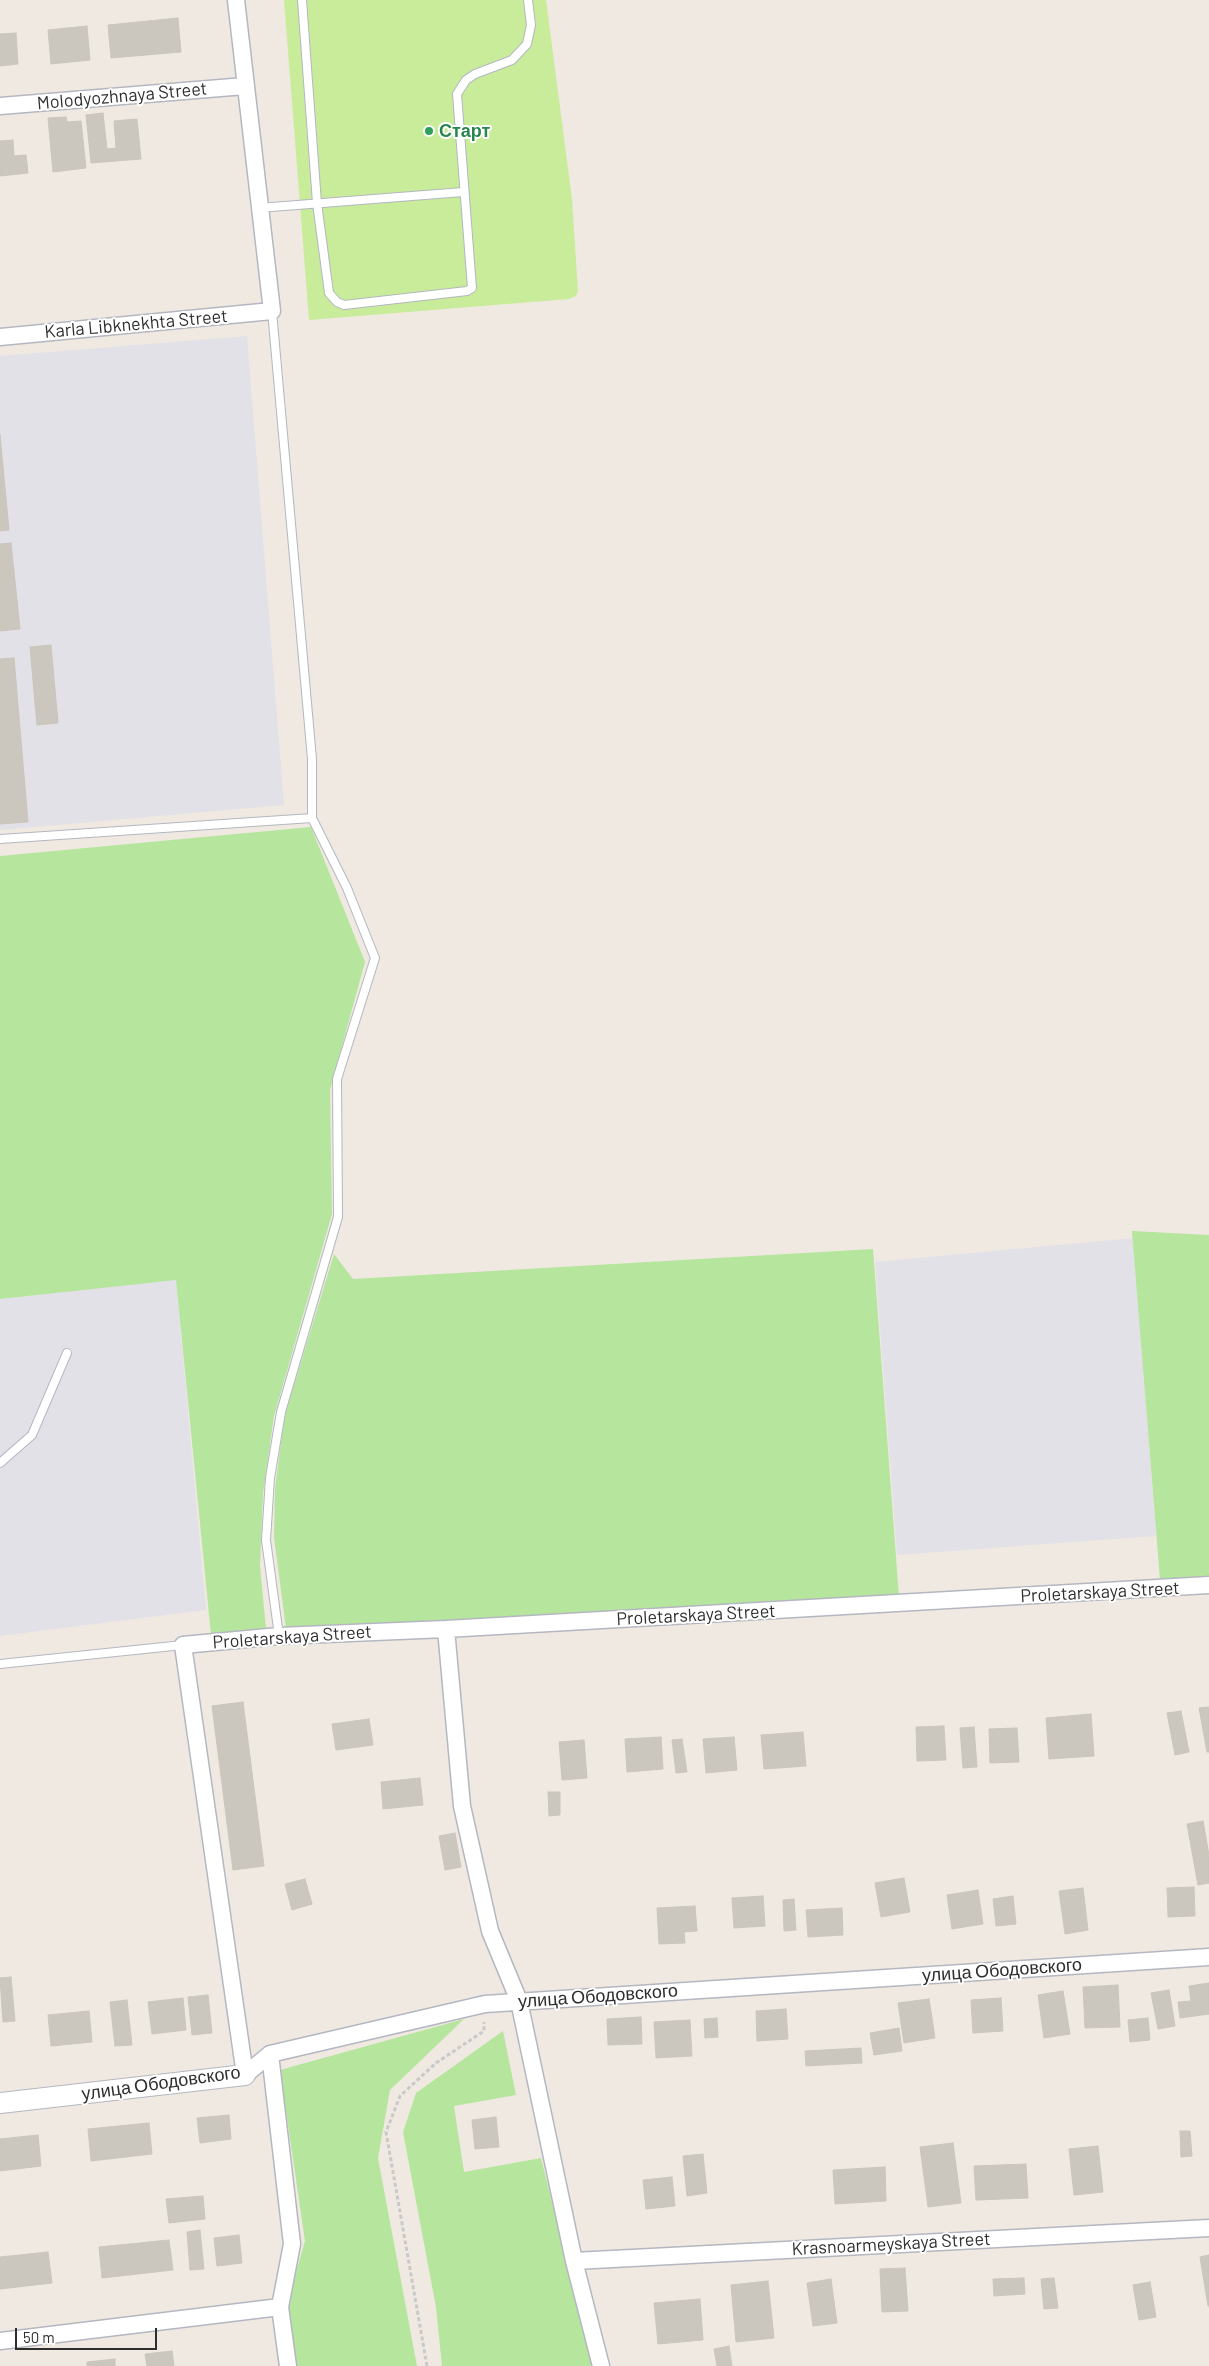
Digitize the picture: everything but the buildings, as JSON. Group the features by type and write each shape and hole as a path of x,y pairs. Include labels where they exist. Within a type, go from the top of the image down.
{"street":[{"path":"236,0 272,312"},
{"name":"Molodyozhnaya Street","path":"0,106 245,86"},
{"name":"Karla Libknekhta Street","path":"0,337 272,312"},
{"name":"Proletarskaya Street","path":"183,1645 279,1636 446,1629 1209,1585"},
{"path":"446,1629 462,1806 490,1931 519,2001 574,2260 601,2366"},
{"path":"183,1645 245,2075"},
{"name":"улица Ободовского","path":"0,2103 245,2075 270,2054 485,2004 1209,1957"},
{"path":"270,2054 292,2244 280,2307 288,2366"},
{"name":"Krasnoarmeyskaya Street","path":"574,2260 1209,2228"},
{"path":"0,2341 280,2307"}],"lane":[{"path":"302,0 317,203 328,293 336,302 344,305 470,290 473,286 463,192 457,94 466,80 475,74 512,60 527,44 531,25 528,0"},
{"path":"259,208 463,192"},
{"path":"272,312 312,759 312,818 347,888 375,958 338,1079 338,1217 281,1412 270,1478 266,1540 279,1636"},
{"path":"0,839 312,818"},
{"path":"0,1463 32,1436 68,1353"},
{"path":"0,1664 183,1645"}],"path":[{"path":"427,2366 386,2132 400,2096 436,2063 484,2032 485,2004"}],"shaded area":[{"path":"247,336 284,805 0,830 0,356"},
{"path":"1134,1238 1156,1536 897,1555 875,1262"},
{"path":"176,1279 206,1610 0,1636 0,1299"}],"green space":[{"name":"Старт","path":"284,0 546,0 572,199 578,291 576,296 569,299 309,320"},
{"path":"311,827 365,962 330,1090 332,1214 274,1416 263,1494 260,1566 266,1629 211,1635 176,1280 0,1299 0,856"},
{"path":"1132,1231 1209,1235 1209,1577 1160,1580"},
{"path":"873,1249 899,1597 286,1628 274,1538 275,1489 284,1418 334,1254 353,1279"},
{"path":"464,2019 390,2090 378,2158 417,2366 296,2366 287,2303 305,2241 280,2070"},
{"path":"503,2031 516,2095 454,2106 464,2172 541,2158 593,2366 442,2366 436,2307 403,2132 416,2093"}],"place":[{"name":"Старт","path":"429,131"}]}
